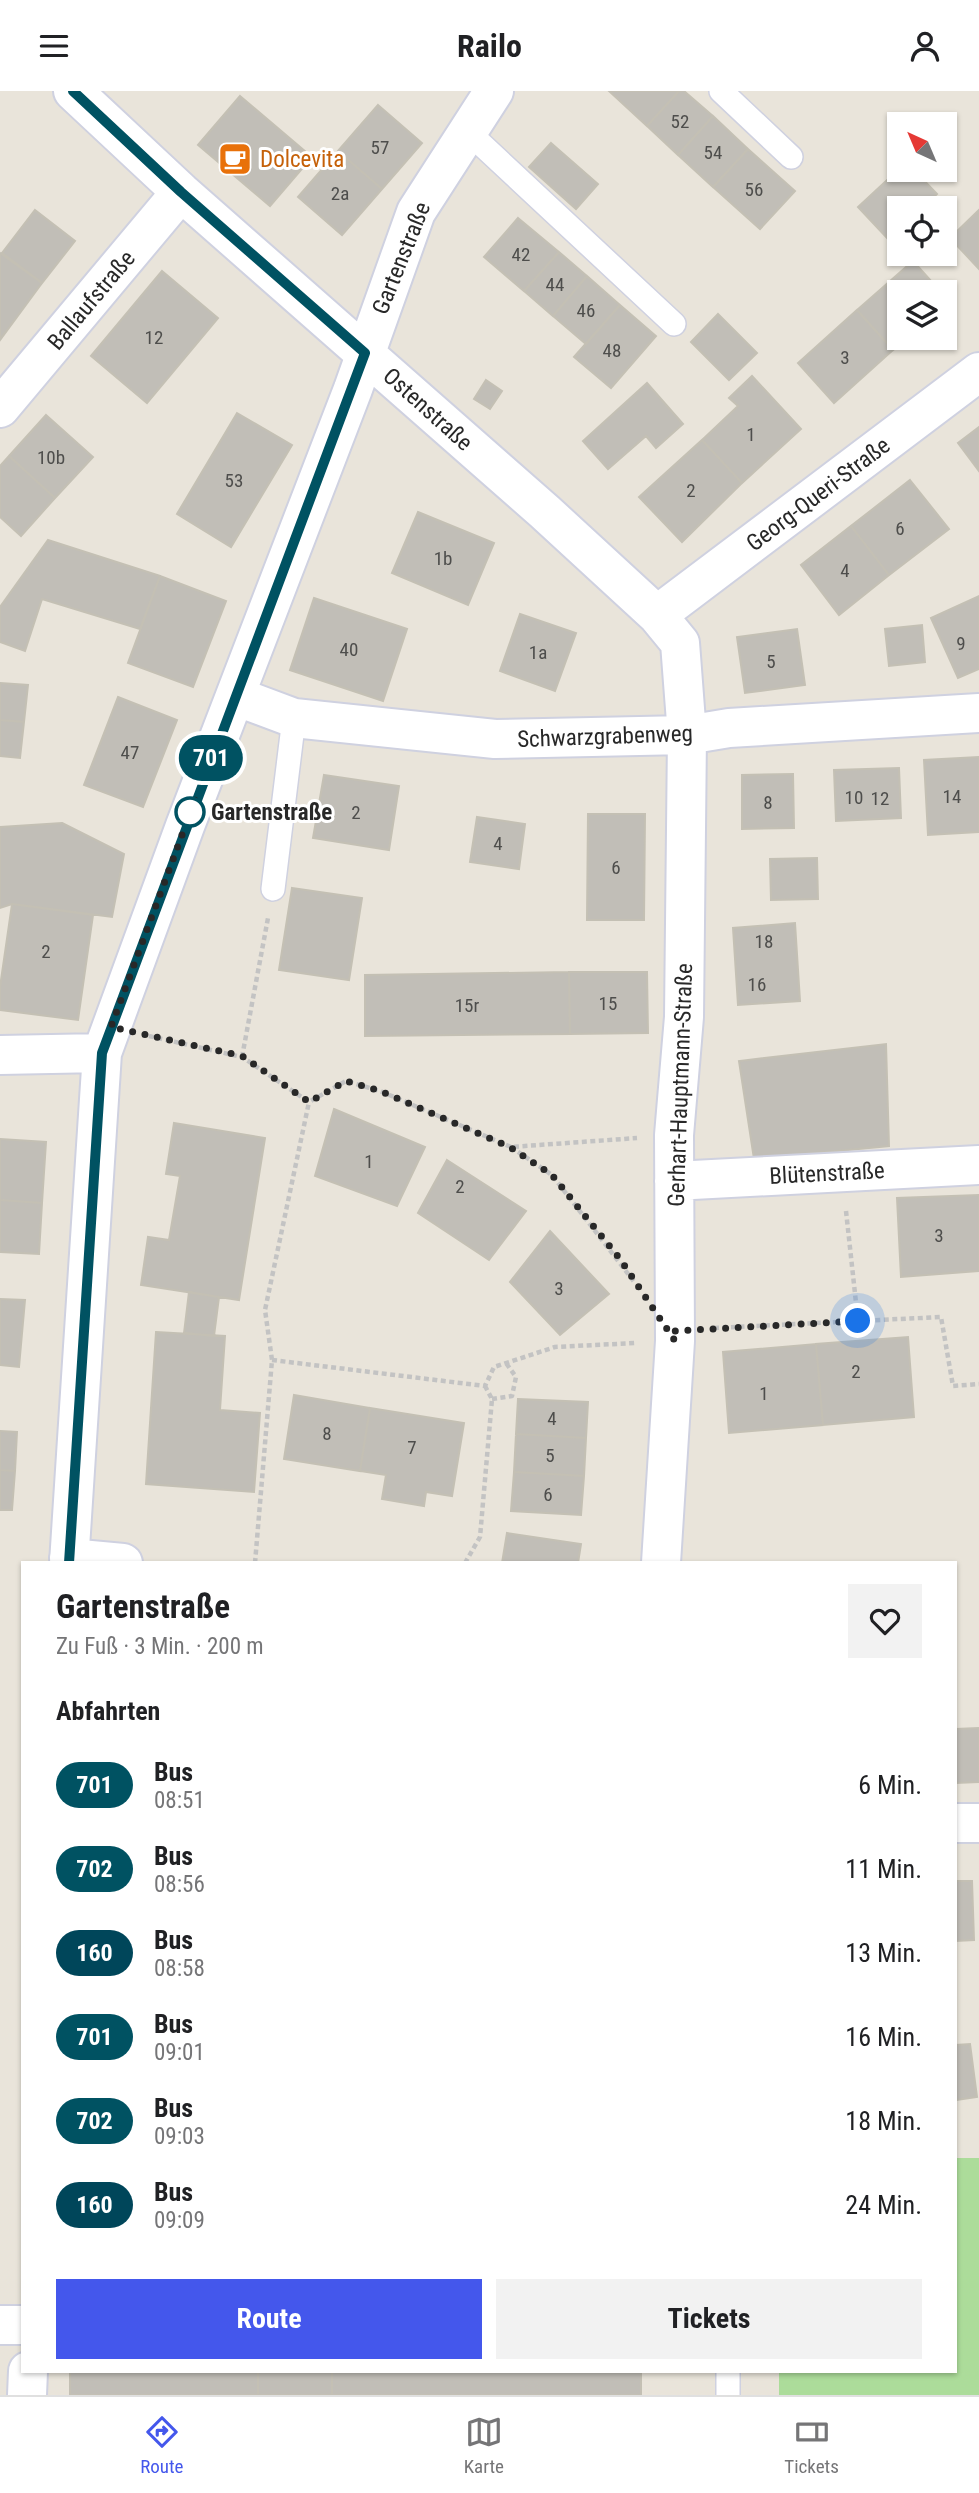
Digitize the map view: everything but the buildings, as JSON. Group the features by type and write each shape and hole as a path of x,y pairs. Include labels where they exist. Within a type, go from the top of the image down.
{"street":[{"name":"Ostenstraße","path":"73,91 181,192 657,615"},
{"name":"Gartenstraße","path":"69,1561 106,1040 365,353 415,212 494,91"},
{"name":"Ballaufstraße","path":"0,408 181,192"},
{"name":"Georg-Queri-Straße","path":"657,615 979,372"},
{"name":"Gerhart-Hauptmann-Straße","path":"657,615 680,643 687,735 684,1017 674,1135 675,1336 661,1561"},
{"name":"Schwarzgrabenweg","path":"235,696 294,718 495,739 687,735 729,728 979,713"},
{"path":"0,1055 106,1040"},
{"name":"Blütenstraße","path":"674,1181 979,1165"},
{"path":"957,1823 979,1823"},
{"path":"0,2325 21,2325"},
{"path":"27,2395 28,2373"}],"lane":[{"path":"721,91 791,157"},
{"path":"466,131 674,324"},
{"path":"273,889 294,718"},
{"path":"728,2373 728,2395"}],"path":[{"path":"242,1056 273,889"},
{"path":"106,1040 242,1056 309,1102"},
{"path":"255,1561 272,1360 265,1310 309,1102 346,1081 380,1091 510,1147 552,1175 640,1290"},
{"path":"510,1147 674,1135"},
{"path":"842,1172 858,1321"},
{"path":"485,1386 494,1367 555,1347 858,1321 942,1317 953,1386 979,1384"},
{"path":"272,1360 485,1386"},
{"path":"492,1399 512,1396 516,1377 506,1363"},
{"path":"466,1561 481,1537 492,1399 485,1386"}],"green space":[{"path":"957,2158 979,2158 979,2395 779,2395 779,2373 957,2373"}],"bus line":[{"name":"701","path":"69,1561 102,1053 185,826 365,353 181,192 73,91"}],"place":[{"name":"Dolcevita","path":"235,159"},
{"name":"Gartenstraße","path":"190,812"}],"route":[{"path":"190,812 195,800 111,1027 242,1056 309,1102 346,1081 380,1091 510,1147 552,1175 620,1259 675,1341 675,1331 858,1321"}]}
